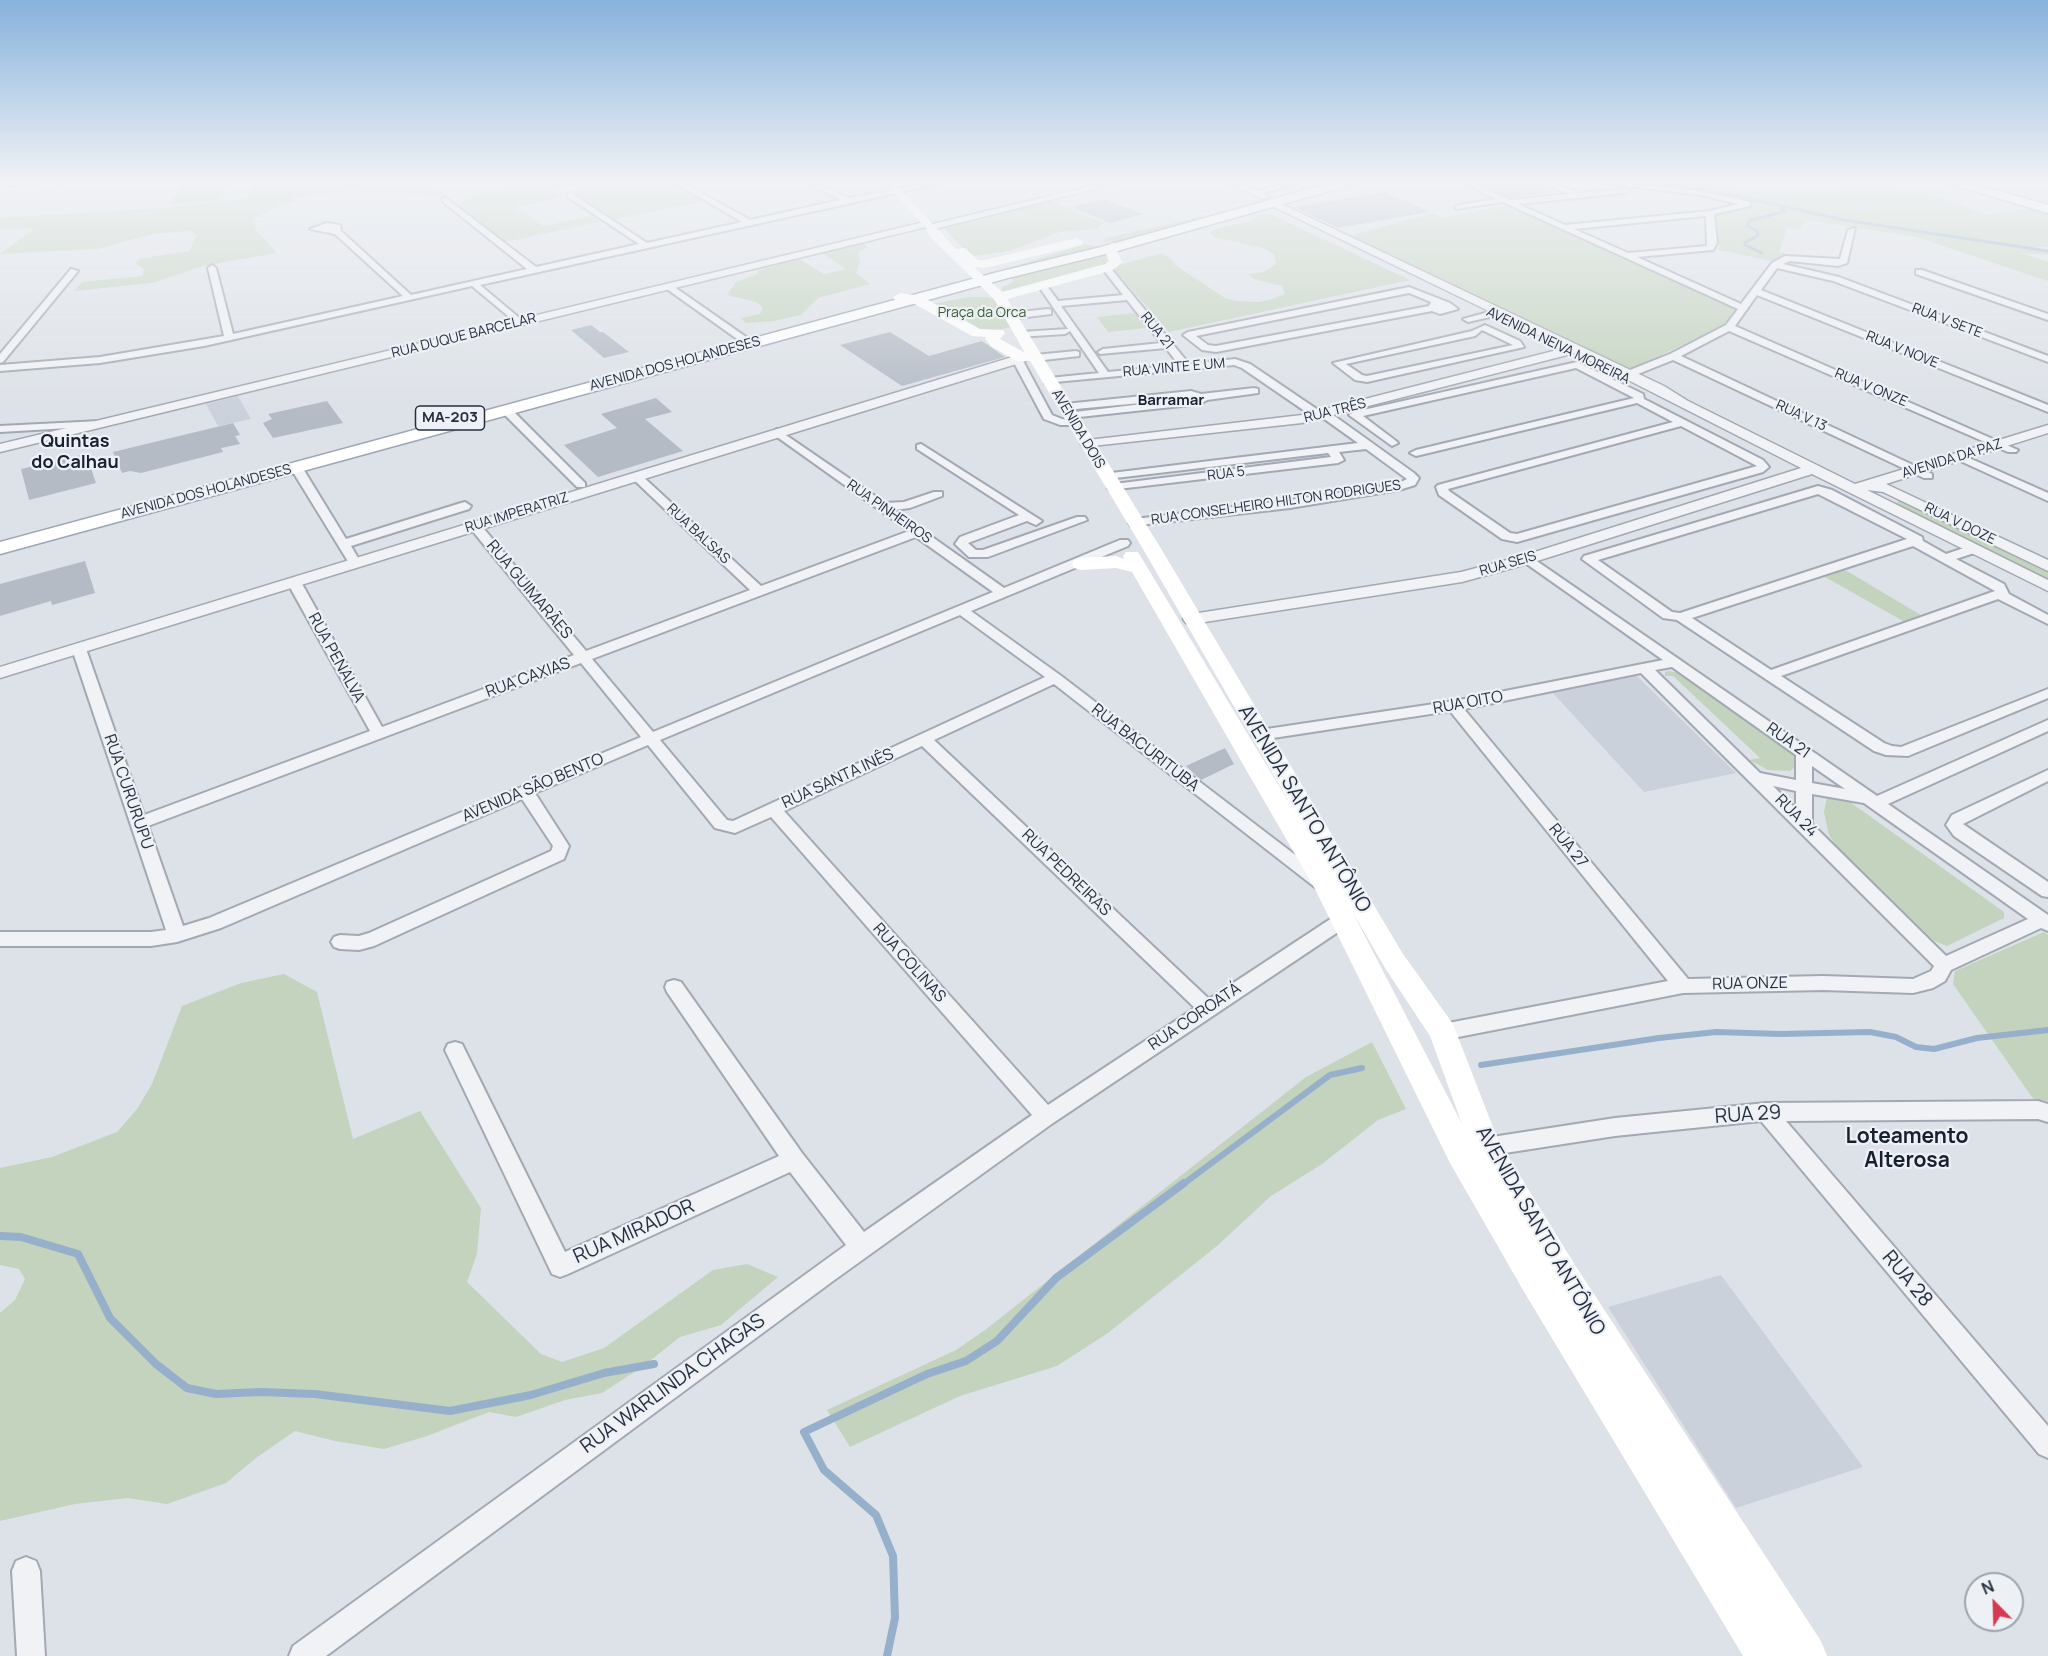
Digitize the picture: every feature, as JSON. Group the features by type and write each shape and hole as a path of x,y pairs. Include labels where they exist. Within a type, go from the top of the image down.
{"main road":[{"name":"AVENIDA DOIS","path":"958,258 999,297 1011,330 1027,358 1049,381 1110,482 1136,547"},
{"path":"968,258 980,264 1013,258"},
{"name":"AVENIDA DOS HOLANDESES","path":"0,548 876,310 1034,258"},
{"name":"AVENIDA DOS HOLANDESES","path":"979,278 1003,275 1071,258"},
{"path":"913,299 963,295 999,297 1106,268 1116,262 1114,258"},
{"path":"913,299 977,333 1011,330"},
{"name":"AVENIDA DOS HOLANDESES","path":"0,539 743,339 913,299"},
{"path":"1011,330 993,338 994,342 1027,358"},
{"path":"1082,564 1116,562 1136,547"},
{"name":"AVENIDA SANTO ANTÔNIO","path":"1136,547 1192,619 1394,961 1443,1032 1471,1110 1473,1150 1563,1276 1806,1656"},
{"name":"AVENIDA SANTO ANTÔNIO","path":"1136,547 1473,1150 1547,1299 1766,1656"}],"street":[{"path":"366,258 409,298"},
{"path":"518,258 533,270"},
{"path":"0,364 100,360 229,337 586,258"},
{"name":"RUA DUQUE BARCELAR","path":"0,448 790,258"},
{"name":"AVENIDA NEIVA MOREIRA","path":"1379,258 1572,350 1681,409 1865,490 1973,549 2048,586"},
{"name":"AVENIDA NEIVA MOREIRA","path":"1388,258 1490,310"},
{"path":"1632,258 1743,308"},
{"path":"1629,374 1673,356 1729,327 1775,265 1790,258"},
{"path":"1806,258 1843,262 1844,258"},
{"name":"RUA V SETE","path":"1775,265 1836,279 2048,359"},
{"path":"213,268 229,337"},
{"name":"RUA 21","path":"1106,268 1186,367"},
{"path":"0,364 74,271"},
{"path":"1919,272 2048,317"},
{"path":"474,283 520,323"},
{"path":"1042,285 1105,375"},
{"path":"670,286 743,339"},
{"path":"1436,306 1419,292 1409,290 1188,335 1205,348 1216,349 1449,305 1455,312 1476,325 1517,343 1519,347 1367,380 1359,378 1338,363 1475,333 1476,325 1490,310"},
{"name":"RUA V NOVE","path":"1757,292 2048,409"},
{"path":"1056,304 1130,297"},
{"path":"1455,312 1490,310"},
{"path":"1011,330 1048,312"},
{"name":"RUA V ONZE","path":"1729,327 2006,447"},
{"path":"1011,330 1065,331"},
{"path":"1103,352 1169,345"},
{"path":"2032,353 2048,349"},
{"name":"AVENIDA NEIVA MOREIRA","path":"1572,350 1659,389 1681,409"},
{"name":"RUA TRÊS","path":"1088,444 1270,424 1322,415 1572,350"},
{"path":"1076,354 1027,358 1048,417 1060,422 1070,415 1200,401 1202,397 1254,391"},
{"name":"RUA V 13","path":"1673,356 1922,473"},
{"name":"RUA IMPERATRIZ","path":"0,673 777,432 1027,358"},
{"name":"RUA VINTE E UM","path":"1049,381 1240,364 1322,415"},
{"path":"1392,443 1354,415 1573,365 1580,366 1639,396 1638,400"},
{"path":"1416,453 1638,400 1681,409 1759,462 1762,468 1515,538 1506,536 1441,491 1442,487 1447,485 1681,409"},
{"path":"506,410 581,484"},
{"name":"RUA CONSELHEIRO HILTON RODRIGUES","path":"1136,547 1290,504 1399,487 1411,483 1413,478 1410,475 1322,415"},
{"path":"0,429 101,424"},
{"name":"RUA PINHEIROS","path":"777,432 1002,592"},
{"name":"AVENIDA DA PAZ","path":"1865,490 2046,434"},
{"name":"RUA 5","path":"1110,482 1334,455 1369,445"},
{"path":"921,447 1029,516 1048,531"},
{"path":"1966,460 2048,497"},
{"path":"296,467 355,563"},
{"name":"RUA SEIS","path":"1192,619 1462,577 1528,559 1814,469"},
{"name":"AVENIDA DA PAZ","path":"1865,490 1888,489 1922,473"},
{"name":"RUA BALSAS","path":"636,476 759,591"},
{"name":"RUA V DOZE","path":"1888,489 2048,566"},
{"path":"1916,542 1918,539 1915,537 1828,492 1818,490 1588,560 1668,615 1681,617 1879,747 1903,752 2048,693"},
{"path":"883,507 906,505 938,494"},
{"path":"343,544 465,506"},
{"path":"1029,516 964,540 961,544 973,554 984,554 1081,520"},
{"name":"RUA GUIMARÃES","path":"475,526 651,738"},
{"name":"RUA CAXIAS","path":"139,823 918,532"},
{"path":"1681,617 1916,542 2004,591 2000,595 1770,675"},
{"name":"AVENIDA SÃO BENTO","path":"0,939 151,939 177,935 215,923 960,609 1051,572 1136,547"},
{"path":"1946,558 1973,549"},
{"path":"951,556 968,550"},
{"path":"1964,568 1992,558"},
{"name":"RUA 21","path":"1528,559 2045,922"},
{"name":"AVENIDA SÃO BENTO","path":"1051,572 1082,564"},
{"name":"RUA PENALVA","path":"294,582 379,734"},
{"path":"2000,595 2048,620"},
{"name":"RUA BACURITUBA","path":"960,609 1055,678 1327,888"},
{"name":"RUA CURURUPU","path":"79,649 177,935"},
{"name":"RUA OITO","path":"1260,735 1454,706 1675,662"},
{"name":"RUA 24","path":"1645,669 1757,777 1944,965"},
{"name":"RUA SANTA INÊS","path":"651,738 721,824 735,826 1055,678"},
{"name":"RUA 27","path":"1454,706 1683,986"},
{"path":"1757,777 1873,801 2048,725"},
{"name":"RUA PEDREIRAS","path":"924,739 1208,1008"},
{"path":"1804,753 1804,824"},
{"path":"2048,775 1958,819 1954,825 1960,832 2048,891"},
{"path":"340,942 359,943 374,939 558,855 561,846 525,791"},
{"name":"RUA COLINAS","path":"773,809 1046,1117"},
{"name":"RUA COROATÁ","path":"1046,1117 1344,919"},
{"name":"RUA ONZE","path":"1443,1032 1683,986 1823,983 1913,986 1926,984 1938,976 1944,965 2045,922"},
{"path":"674,987 794,1160 862,1247"},
{"name":"RUA MIRADOR","path":"455,1050 560,1266 794,1160"},
{"name":"RUA 29","path":"1473,1150 1615,1127 1766,1113 2043,1111"},
{"name":"RUA 28","path":"1766,1113 2048,1445"},
{"name":"RUA WARLINDA CHAGAS","path":"303,1656 862,1247 1046,1117"},
{"path":"26,1571 31,1656"}],"shaded area":[{"path":"238,396 251,419 218,426 206,404"},
{"path":"1636,675 1736,773 1644,792 1551,691"},
{"path":"1721,1275 1863,1467 1736,1508 1608,1307"}],"green space":[{"path":"247,258 203,266 152,283 74,291 82,282 142,276 144,269 136,263 138,259"},
{"path":"830,258 859,258 856,273 870,284 818,298 801,315 774,321 746,323 741,318 760,314 763,308 756,302 727,295 736,282 757,274 759,270 799,259 824,274 846,269"},
{"path":"1040,258 1059,258 997,272"},
{"path":"1086,258 1110,258 1111,261 1108,265 1007,292 1002,291 1002,287 1013,282 1011,276"},
{"path":"1143,258 1170,258 1175,265 1225,298 1260,302 1285,294 1282,286 1254,279 1248,274 1264,272 1276,264 1275,258 1364,258 1410,280 1169,332 1113,268"},
{"path":"1396,258 1625,258 1735,308 1724,325 1630,370"},
{"path":"1758,258 1780,258 1776,262"},
{"path":"1980,258 2037,258 2048,262 2048,281"},
{"name":"Praça da Orca","path":"969,297 988,297 995,300 1011,327 985,333 932,304"},
{"path":"1134,313 1146,328 1108,332 1097,317"},
{"path":"1900,498 2048,571 2048,580 1896,505"},
{"path":"1841,570 1847,571 1924,617 1910,623 1903,621 1825,577"},
{"path":"1665,672 1679,673 1790,750 1797,756 1798,762 1795,767 1790,771 1768,770 1749,760 1760,758 1673,676 1665,676"},
{"path":"1827,797 1850,802 2004,912 2004,918 1947,946 1934,941 1835,845 1829,835 1824,812"},
{"path":"2044,932 2048,935 2048,1101 2034,1100 1953,984 1955,971"},
{"path":"284,974 317,992 353,1139 420,1111 481,1208 477,1254 467,1282 541,1354 562,1362 604,1348 713,1270 747,1264 778,1277 721,1325 680,1337 642,1367 602,1393 565,1400 516,1417 489,1412 427,1436 384,1449 335,1441 295,1431 256,1458 226,1483 167,1504 128,1498 75,1504 0,1521 0,1313 15,1300 25,1279 19,1269 0,1265 0,1168 52,1157 117,1132 137,1109 152,1084 182,1006 241,983"},
{"path":"1372,1042 1406,1109 1378,1120 1322,1164 1271,1196 1217,1246 1108,1333 1057,1366 960,1396 850,1447 827,1410 956,1350 985,1330 1306,1077"}],"building":[{"path":"591,325 629,352 604,358 571,330"},
{"path":"890,332 929,356 982,341 1005,357 902,386 840,345"},
{"path":"656,398 672,412 645,419 683,451 598,477 564,445 617,428 601,414"},
{"path":"327,401 343,423 273,438 263,423 272,419 268,414"},
{"path":"233,423 240,435 235,436 240,444 221,448 223,452 141,473 130,471 122,473 113,452"},
{"path":"86,454 96,483 29,500 21,469"},
{"path":"85,561 95,593 52,605 51,601 0,616 0,584"},
{"path":"1225,748 1234,764 1201,780 1186,766"}],"waterway":[{"path":"1481,1065 1659,1038 1716,1032 1780,1034 1870,1032 1896,1037 1916,1047 1934,1049 1977,1038 2048,1030"},
{"path":"1182,1185 1330,1075 1362,1068"},
{"path":"887,1656 895,1618 893,1556 876,1515 824,1470 804,1432 927,1374 966,1361 997,1341 1056,1278 1184,1183"},
{"path":"0,1236 21,1237 78,1254 110,1318 156,1364 187,1388 216,1394 260,1392 315,1394 450,1411 531,1395 604,1373 654,1364"}],"district":[{"name":"Barramar","path":"1171,401"},
{"name":"Quintas do Calhau","path":"75,452"},
{"name":"Loteamento Alterosa","path":"1907,1149"}]}
